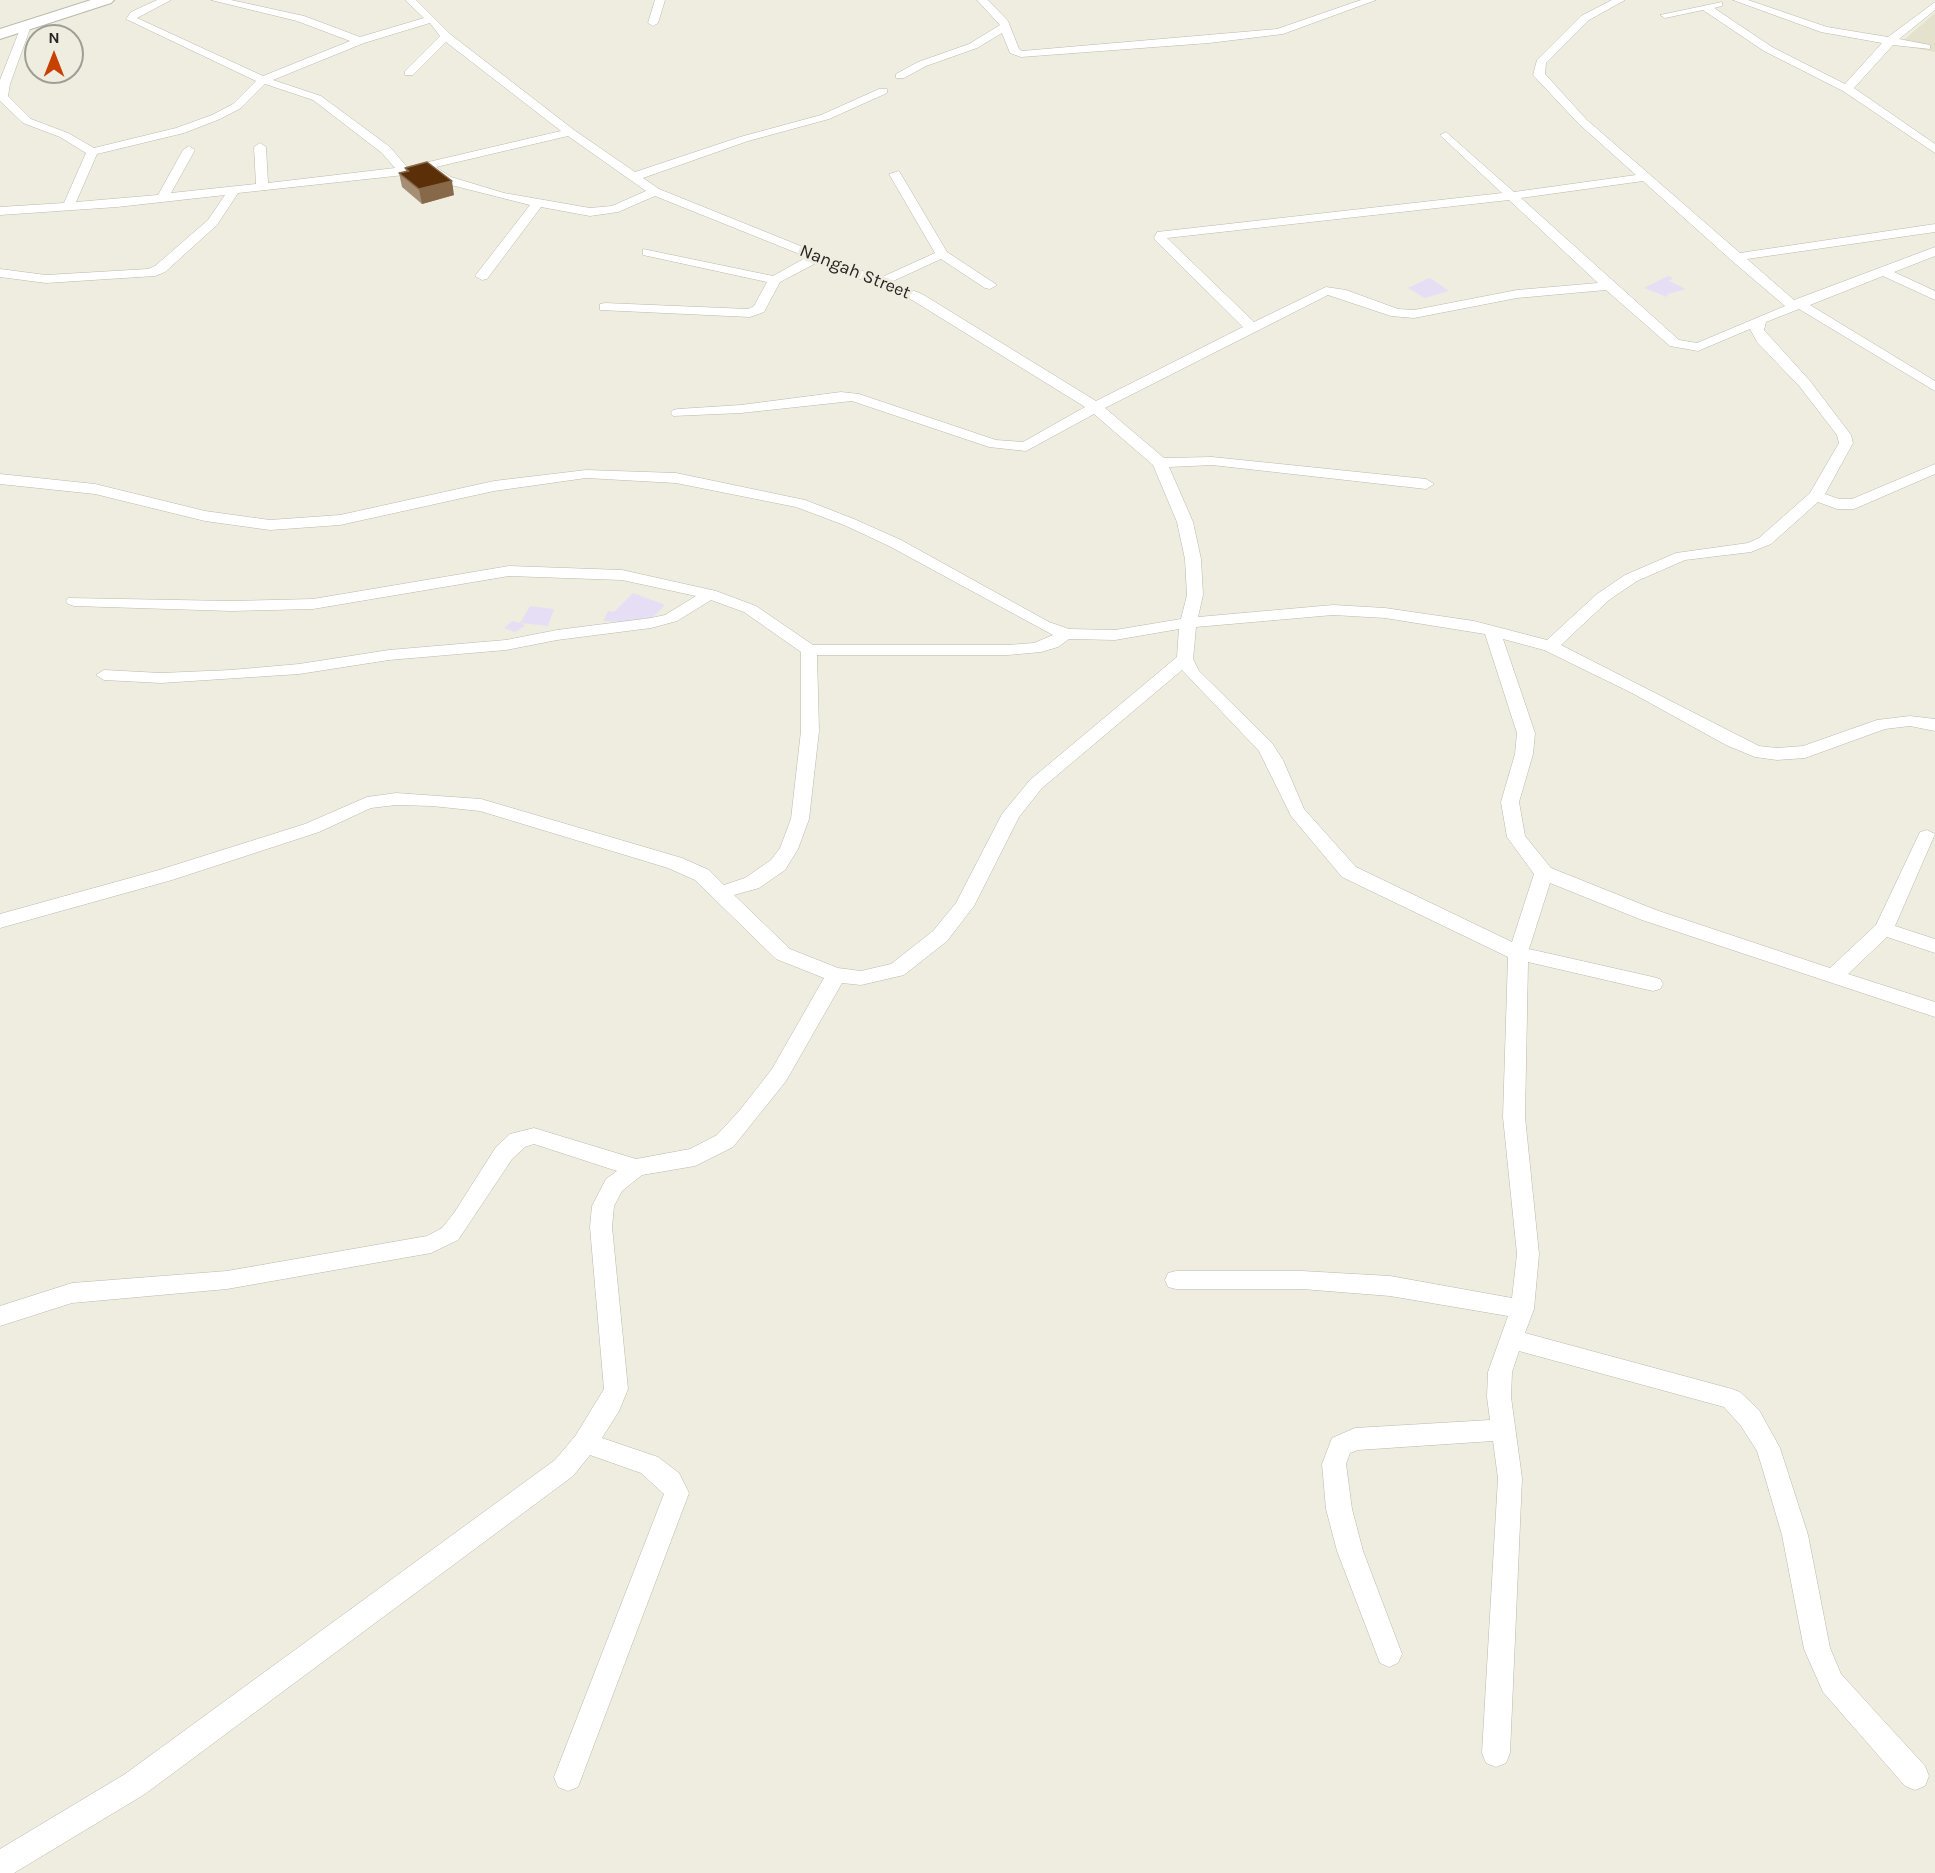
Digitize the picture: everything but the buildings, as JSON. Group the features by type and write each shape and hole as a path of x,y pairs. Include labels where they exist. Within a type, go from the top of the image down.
{"highway":[{"path":"32,24 106,0"},
{"path":"1,33 24,27"}],"street":[{"path":"166,0 135,14 131,19 263,80 317,98 386,150 404,171"},
{"path":"216,0 300,18 360,41"},
{"name":"Nangah Street","path":"410,0 432,19 446,36 570,132 655,192 928,303 1095,407 1160,463 1185,522 1193,559 1195,595 1188,623 1185,659"},
{"path":"653,23 660,0"},
{"path":"982,0 1006,26 1014,51 1035,54 1279,32 1371,0"},
{"path":"1665,15 1736,0 1805,24 1890,42 1926,47"},
{"path":"1921,0 1935,5"},
{"path":"1611,1 1585,18 1541,62 1539,75 1583,122 1736,257 1795,304 1935,387"},
{"path":"1847,89 1890,42 1935,5"},
{"path":"1705,7 1768,50 1847,89 1935,149"},
{"path":"24,31 3,84 3,97 27,121 64,135 92,152 180,130 216,117 237,106 263,80 360,41 432,19"},
{"path":"900,76 922,64 973,46 1006,26"},
{"path":"409,73 446,36"},
{"path":"633,177 744,139 825,117 882,91"},
{"path":"0,211 262,188 404,171 429,167 570,132"},
{"path":"1446,135 1609,286 1675,343 1687,347 1698,347 1795,304 1935,251"},
{"path":"260,147 262,188"},
{"path":"163,197 189,150"},
{"path":"69,205 92,152"},
{"path":"429,167 447,180 501,196 590,212 603,212 655,192"},
{"path":"895,174 942,254 990,285"},
{"path":"1253,329 1160,238 1161,235 1511,196 1646,177"},
{"path":"0,273 46,279 150,273 160,270 213,222 234,190"},
{"path":"482,276 538,202"},
{"path":"1736,257 1935,228"},
{"path":"648,252 775,280"},
{"path":"881,282 942,254"},
{"path":"605,307 750,313 759,309 775,280 817,257"},
{"path":"1884,272 1935,296"},
{"path":"678,413 741,409 854,396 1010,447 1026,447 1095,407 1326,291 1341,293 1396,313 1414,314 1434,312 1516,294 1609,286"},
{"path":"1550,646 1603,597 1631,578 1682,556 1751,548 1765,541 1816,496 1846,442 1844,435 1805,384 1762,339 1757,330 1760,320"},
{"path":"1160,463 1212,461 1426,484"},
{"path":"1816,496 1837,504 1854,504 1935,468"},
{"path":"0,479 95,489 205,516 270,525 340,520 494,486 586,474 676,478 800,503 849,522 895,543 1043,625 1066,634 1115,635 1188,623 1333,610 1430,618 1492,630 1550,646 1638,689 1732,741 1755,751 1777,754 1805,752 1883,724 1910,721 1935,725"},
{"path":"74,601 231,606 313,604 509,571 622,575 710,594 750,609 809,650 1008,650 1035,648 1052,643 1066,634"},
{"path":"104,675 161,678 231,675 299,669 388,655 506,645 671,618 710,594"},
{"path":"1492,630 1526,733 1524,754 1510,802 1516,837 1544,873 1649,915 1935,1010"},
{"path":"720,892 752,883 778,865 789,849 800,819 810,731 809,650"},
{"path":"0,921 165,875 312,828 367,803 396,799 482,805 675,863 702,875 783,954 836,975 861,978 897,970 940,936 964,906 1011,814 1036,784 1185,659 1192,673 1266,747 1297,812 1349,872 1518,953 1653,984"},
{"path":"1834,975 1884,929 1927,836"},
{"path":"1496,1753 1510,1478 1499,1397 1500,1380 1522,1310 1528,1254 1525,1208 1515,1146 1518,953 1544,873"},
{"path":"1884,929 1935,946"},
{"path":"0,1865 135,1784 564,1468 585,1443 610,1404 616,1389 601,1227 603,1206 614,1185 636,1168 695,1157 725,1141 748,1116 779,1075 836,975"},
{"path":"0,1316 72,1293 227,1280 431,1244 450,1234 504,1153 518,1140 534,1136 636,1168"},
{"path":"1176,1280 1302,1280 1390,1286 1522,1310"},
{"path":"1511,1339 1732,1399 1750,1418 1768,1448 1774,1467 1795,1535 1817,1649 1832,1683 1915,1776"},
{"path":"1389,1654 1350,1551 1339,1509 1334,1464 1341,1446 1355,1439 1505,1430"},
{"path":"568,1777 677,1494 670,1481 649,1465 585,1443"}],"shaded area":[{"path":"1935,13 1935,52 1898,45"},
{"path":"1668,276 1673,278 1669,281 1686,289 1668,294 1667,297 1644,288"},
{"path":"1430,278 1449,291 1425,298 1408,288"},
{"path":"633,593 665,605 651,619 644,617 639,623 603,621 608,611 614,612"},
{"path":"530,606 554,609 548,626 521,623 525,626 515,632 504,628 512,621 520,623"}]}
